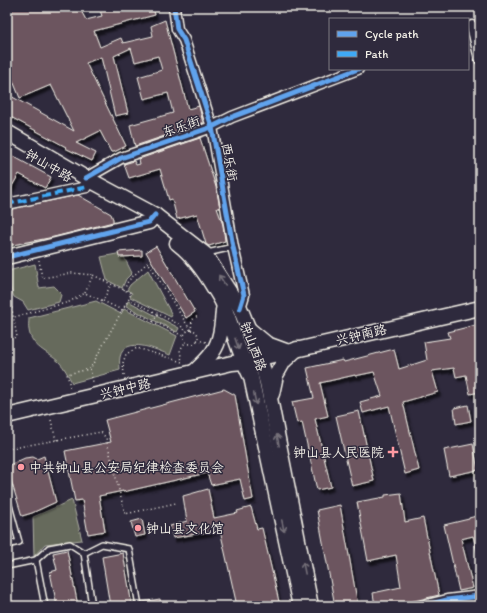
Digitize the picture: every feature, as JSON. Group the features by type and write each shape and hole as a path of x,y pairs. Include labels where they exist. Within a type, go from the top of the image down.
{"main road":[{"path":"7,132 87,182"},
{"name":"钟山中路","path":"7,140 87,182 128,207 152,219 185,249 199,255 205,271 223,303 243,362"},
{"path":"7,257 152,219"},
{"name":"钟山西路","path":"199,255 240,308 260,358 271,400 311,606"},
{"path":"194,372 212,353 218,341 222,324 223,303"},
{"name":"兴钟南路","path":"243,362 480,308"},
{"path":"249,330 267,344 292,350 276,375 271,400"},
{"name":"钟山西路","path":"243,362 250,377 300,606"},
{"name":"兴钟中路","path":"7,416 232,363 243,362"}],"street":[{"name":"东乐街","path":"7,204 87,182 121,158 212,126 184,40 177,28 174,7"},
{"path":"473,26 480,59"},
{"name":"西乐街","path":"240,308 244,295 233,247 212,126 355,70"},
{"path":"423,606 447,600 460,602 480,596"}],"lane":[{"path":"199,255 233,247"},
{"path":"7,498 19,542 7,545"},
{"path":"7,566 36,560 49,548 70,544 84,554 92,606"},
{"path":"84,554 102,544 129,549 139,606"},
{"path":"36,560 45,606"}],"path":[{"path":"38,260 42,278 72,273 93,275 131,293 90,369 93,382"},
{"path":"124,290 128,281 148,262 191,331 196,333 198,336 197,340"},
{"path":"7,319 70,302 85,293 93,275"},
{"path":"103,302 111,284"},
{"path":"85,293 122,310"},
{"path":"7,300 10,299 17,337 8,339 7,333"},
{"path":"129,299 180,325 187,332"},
{"path":"124,307 185,337"},
{"path":"153,322 158,314"},
{"path":"191,331 192,320 199,315"},
{"path":"187,332 191,331"},
{"path":"124,375 123,363 126,354 137,348 182,362 180,350 186,341 185,337 187,332"},
{"path":"186,341 192,344 197,340"},
{"path":"197,340 208,342"},
{"path":"70,387 67,374 90,369"},
{"path":"7,389 10,401"},
{"path":"51,420 56,440"},
{"path":"7,449 101,432 106,438 125,514 176,503"}],"green space":[{"path":"122,253 132,273 126,279 122,288 107,280 101,257"},
{"path":"35,264 39,288 54,286 61,295 59,302 28,310 23,302 14,297 10,287 8,271"},
{"path":"148,270 172,315 171,317 130,297 132,293 127,290 130,285"},
{"path":"96,301 121,314 124,309 177,336 170,355 142,346 135,345 128,347 123,350 120,357 120,370 72,383 63,366 33,341 30,336 29,318"},
{"path":"128,301 179,328 177,332 126,306"},
{"path":"72,500 82,540 45,544 34,556 33,517"}],"building":[{"path":"7,7 79,7 86,20 102,16 99,7 153,7 155,15 94,31 100,47 121,38 123,43 153,36 151,26 165,20 188,109 199,106 203,123 135,146 130,125 173,113 168,93 144,99 138,77 162,70 158,56 135,62 131,48 114,56 128,113 115,116 101,57 86,63 126,146 111,152 100,131 76,143 96,153 92,161 65,148 66,147 7,115 7,94 74,131 51,85 20,98 7,67"},
{"path":"200,138 216,187 220,208 217,208 223,225 225,241 209,246 206,244 197,214 177,219 172,199 169,200 160,169 129,178 124,164 134,161 136,165 140,164 139,159"},
{"path":"7,153 51,177 45,188 19,174 7,195"},
{"path":"78,195 111,214 113,222 54,237 7,246 7,210"},
{"path":"156,246 195,312 186,318 146,252"},
{"path":"142,250 142,256 119,257 118,252"},
{"path":"480,324 480,392 470,394 466,375 456,377 454,368 432,371 438,392 403,402 419,470 405,474 389,406 363,413 360,402 382,396 374,372 320,383 328,416 315,419 331,487 317,490 302,422 297,423 292,402 314,398 307,368 343,360 344,362 394,349 399,369 427,360 424,342 450,338 448,332"},
{"path":"224,389 235,395 253,499 245,501 240,479 211,485 207,473 99,496 105,531 88,534 82,500 75,501 65,451 111,442 105,420"},
{"path":"468,405 471,421 456,424 454,408"},
{"path":"359,411 374,481 352,486 336,416"},
{"path":"473,444 478,470 449,476 444,450"},
{"path":"44,456 56,502 22,516 9,474 7,474 7,466 25,458 33,457 37,459"},
{"path":"208,489 214,518 238,513 237,511 251,507 257,529 262,528 280,606 237,606 220,530 173,538 170,526 187,521 183,496"},
{"path":"401,493 405,522 423,518 439,595 393,606 375,606 373,593 401,587 396,555 368,561 357,502 385,497 385,495"},
{"path":"340,505 358,606 335,606 317,510"},
{"path":"480,515 480,552 477,552 473,536 461,539 473,588 459,591 444,525"},
{"name":"钟山县文化馆","path":"142,519 145,535 135,537 131,522"},
{"path":"67,550 78,606 57,606 50,572 57,570 53,553"},
{"path":"123,553 132,606 110,606 102,557"},
{"path":"160,599 161,606 143,606 142,602"}],"marked path":[{"path":"7,204 87,187"}],"cycle path":[{"path":"86,178 121,158 212,127 184,40 177,29 174,7"},
{"path":"240,308 244,295 233,247 212,127 232,117 355,70"},
{"path":"7,257 149,222 155,215"},
{"path":"423,606 447,600 480,596"}],"place":[{"name":"钟山县人民医院","path":"393,452"},
{"name":"中共钟山县公安局纪律检查委员会","path":"21,467"},
{"name":"钟山县文化馆","path":"138,528"}]}
